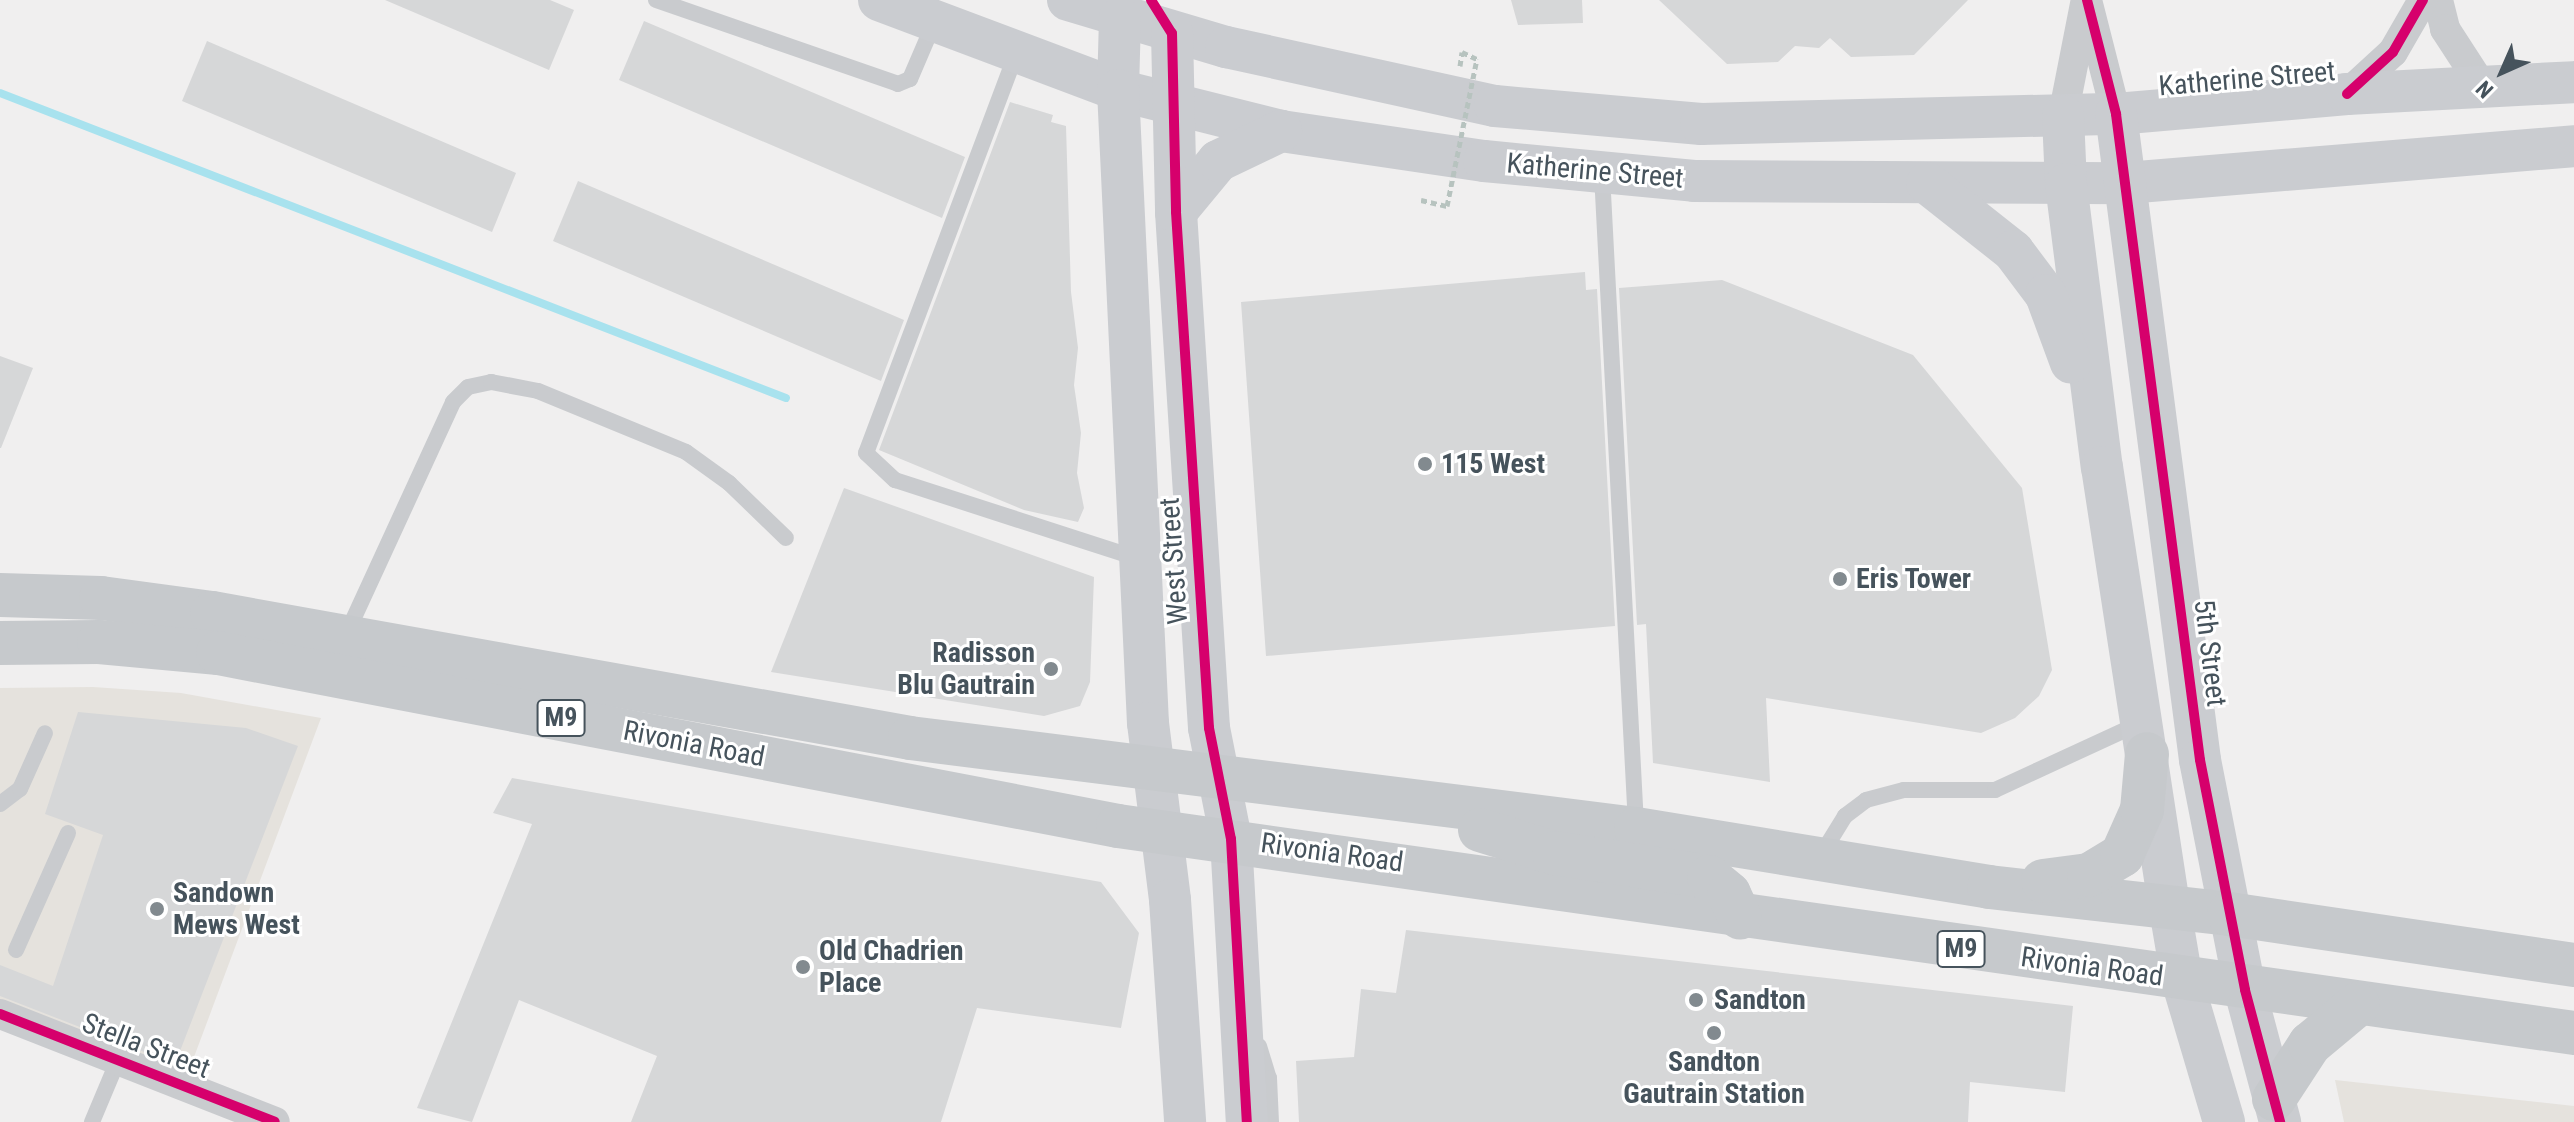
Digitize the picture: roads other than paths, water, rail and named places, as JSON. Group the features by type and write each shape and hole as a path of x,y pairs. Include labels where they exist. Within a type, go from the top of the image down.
{"main road":[{"name":"Rivonia Road","path":"0,595 101,598 346,635 910,738 1153,773 1636,829 1989,887 2229,914 2574,965"},
{"name":"Rivonia Road","path":"0,643 99,642 218,653 1161,831 1231,839 1740,918 2574,1033"},
{"path":"1989,887 2089,875 2115,861 2134,837 2142,810 2145,738"},
{"path":"1458,809 1482,832 1512,844 1709,877 1729,894 1740,918"},
{"path":"2277,1110 2310,1044 2358,1004"}],"street":[{"name":"Katherine Street","path":"879,0 934,11 1017,52 1118,90 1281,131 1602,173 1694,181 2126,183 2574,146"},
{"name":"Katherine Street","path":"1068,0 1142,13 1495,106 1563,115 1701,124 2116,114 2347,94 2574,82"},
{"path":"2086,0 2116,114"},
{"path":"2086,0 2063,116 2066,184 2102,467 2170,909 2182,980 2224,1122"},
{"path":"2347,94 2393,52 2423,0"},
{"path":"2438,0 2445,29 2484,89"},
{"path":"934,11 1054,50 1118,90"},
{"name":"West Street","path":"1142,13 1118,90 1153,773 1161,831 1185,1122"},
{"name":"West Street","path":"1142,13 1170,103 1209,728 1231,839 1247,1122"},
{"name":"5th Street","path":"2116,114 2190,687 2229,914 2245,990 2277,1110"},
{"path":"1176,212 1218,161 1281,131"},
{"path":"1927,183 2013,251 2046,295 2102,467"},
{"name":"Stella Street","path":"0,1014 275,1122"}],"lane":[{"path":"656,0 898,84 910,79 934,11"},
{"path":"1017,52 866,453 895,480 1142,559"},
{"path":"1602,173 1636,829"},
{"path":"346,635 453,402 468,387 491,382 538,391 686,452 729,483 786,538"},
{"path":"0,804 20,789 45,733"},
{"path":"1820,857 1845,816 1866,800 1904,790 1995,790 2145,738"},
{"path":"16,950 68,833"},
{"path":"1242,995 1269,1078 1271,1122"},
{"path":"92,1122 118,1060"}],"waterway":[{"path":"0,93 786,398"}],"place":[{"name":"115 West","path":"1425,464"},
{"name":"Eris Tower","path":"1840,579"},
{"name":"Radisson Blu Gautrain","path":"1051,669"},
{"name":"Sandown Mews West","path":"157,909"},
{"name":"Old Chadrien Place","path":"803,967"},
{"name":"Sandton","path":"1696,1000"},
{"name":"Sandton Gautrain Station","path":"1714,1033"}]}
